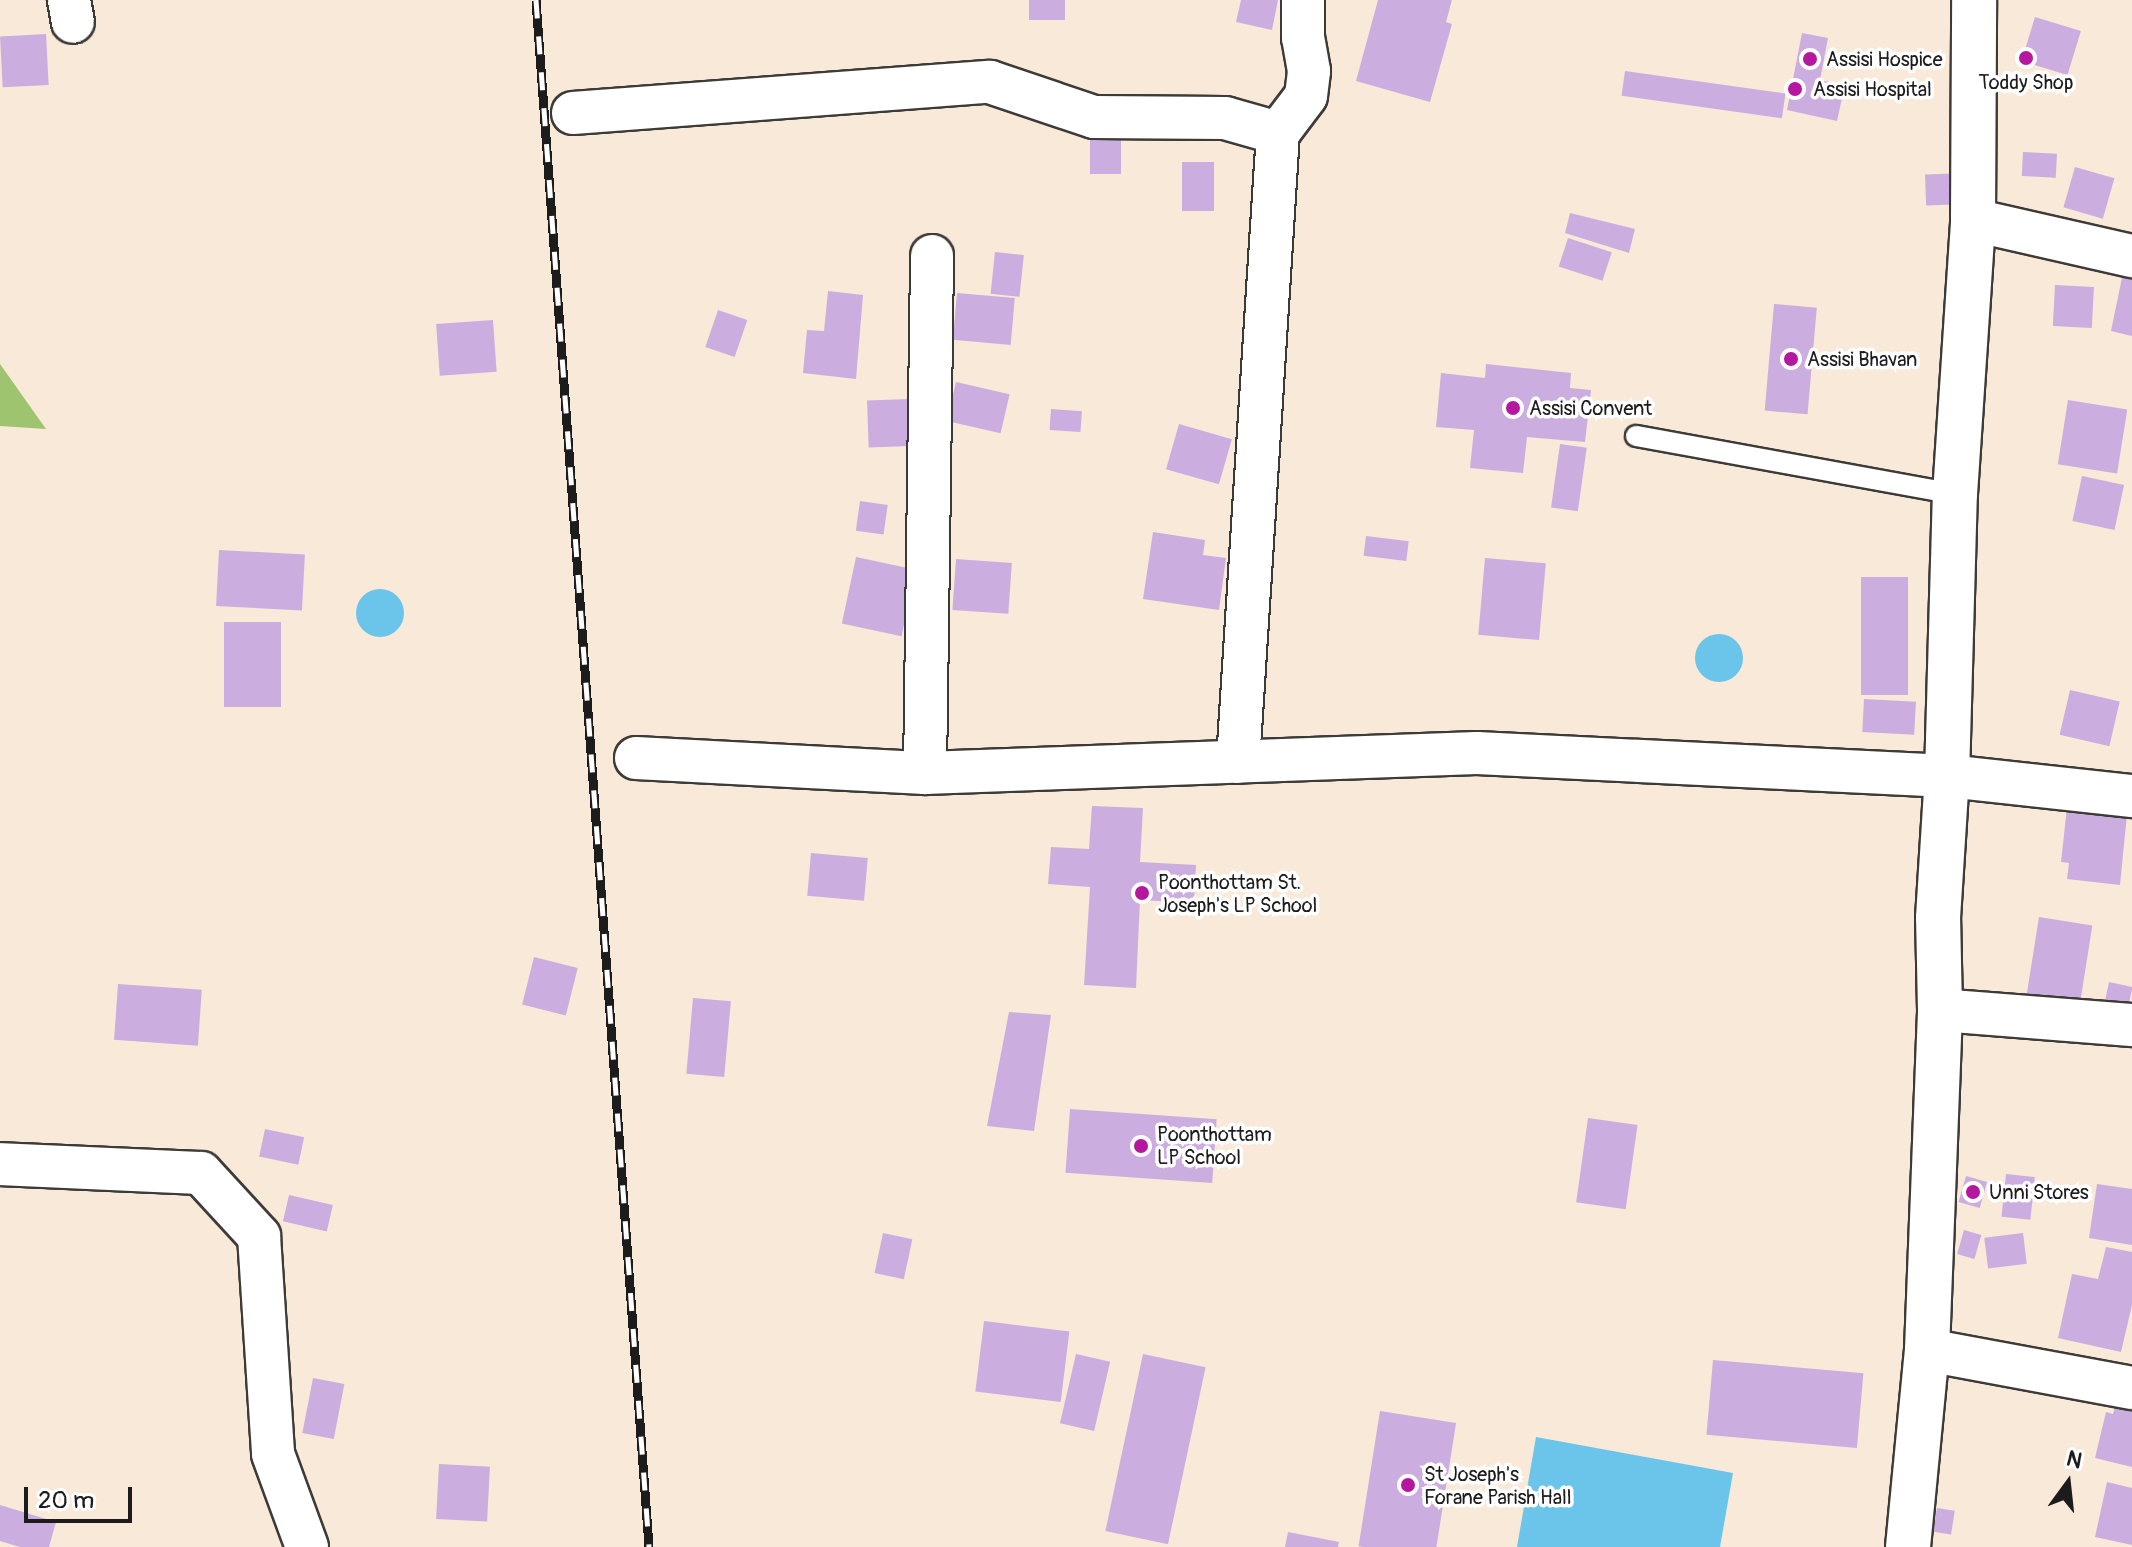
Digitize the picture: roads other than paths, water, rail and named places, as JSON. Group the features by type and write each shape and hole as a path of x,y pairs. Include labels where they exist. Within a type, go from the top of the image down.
{"main road":[{"path":"1908,1547 1927,1350 1940,1010 1938,918 1947,776 1955,494 1973,220 1974,0"}],"street":[{"path":"1238,762 1278,133 1306,96 1309,71 1303,38 1303,0"},
{"path":"573,113 990,82 1094,117 1225,118 1278,133"},
{"path":"1973,220 2132,256"},
{"path":"925,773 932,256"},
{"path":"636,758 925,773 1477,753 1947,776 2132,796"},
{"path":"1940,1010 2132,1025"},
{"path":"0,1164 201,1173 259,1236 273,1454 307,1547"},
{"path":"1927,1350 2132,1388"}],"lane":[{"path":"1636,436 1955,494"}],"water":[{"path":"380,589 397,596 404,613 397,630 380,637 363,630 356,613 363,596"},
{"path":"1719,634 1736,641 1743,658 1736,675 1719,682 1702,675 1695,658 1702,641"},
{"path":"1536,1437 1733,1473 1720,1547 1517,1547"}],"railway":[{"path":"536,0 649,1547"}],"place":[{"name":"Toddy Shop","path":"2026,58"},
{"name":"Assisi Hospice","path":"1810,59"},
{"name":"Assisi Hospital","path":"1795,89"},
{"name":"Assisi Bhavan","path":"1791,359"},
{"name":"Assisi Convent","path":"1513,408"},
{"name":"Poonthottam St. Joseph's LP School","path":"1142,893"},
{"name":"Poonthottam LP School","path":"1141,1146"},
{"name":"Unni Stores","path":"1973,1192"},
{"name":"St Joseph's Forane Parish Hall","path":"1408,1485"}]}
